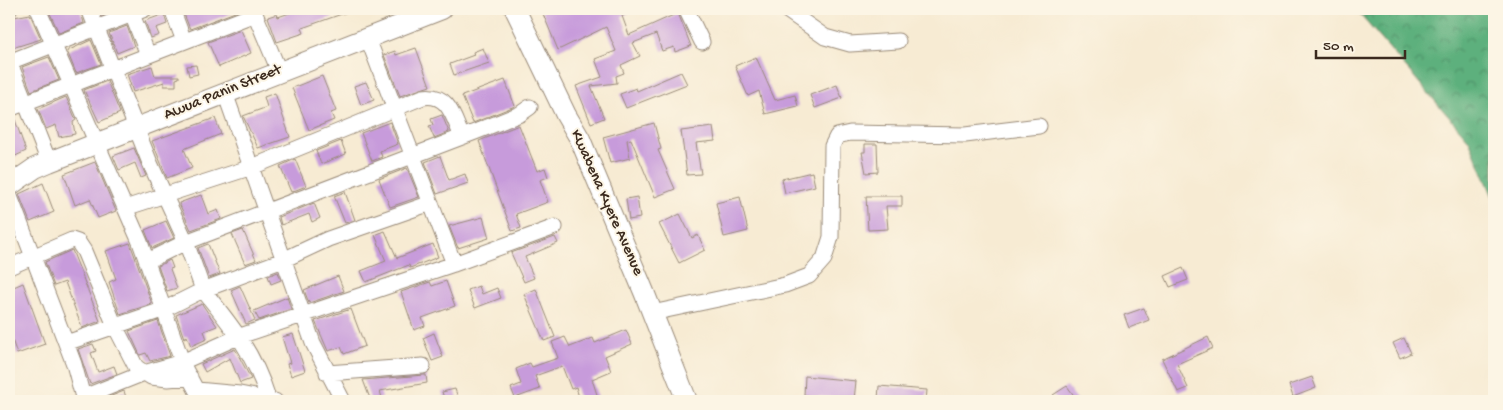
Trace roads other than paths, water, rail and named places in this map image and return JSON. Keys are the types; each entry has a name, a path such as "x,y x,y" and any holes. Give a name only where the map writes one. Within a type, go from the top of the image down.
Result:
{"main road":[{"name":"Awua Panin Street","path":"9,186 35,168 367,36 442,9"},
{"name":"Kwabena Kyere Avenue","path":"515,9 566,115 580,138 686,401"}],"street":[{"path":"38,9 69,84 98,143 147,261 182,362 196,390"},
{"path":"89,9 164,194 186,242 203,290 240,336 272,400"},
{"path":"172,9 184,42"},
{"path":"686,9 702,42"},
{"path":"785,9 825,37 850,44 898,41"},
{"path":"50,162 9,62 136,10 148,55"},
{"path":"9,109 69,84 184,42 254,11 279,72"},
{"path":"367,36 454,264"},
{"path":"225,93 313,343 343,401"},
{"path":"125,208 252,167 423,97 439,98 447,103 462,137"},
{"path":"147,261 186,242 267,213 462,137 520,114 530,107"},
{"path":"652,313 785,285 809,276 824,259 831,237 832,146 837,136 850,133 965,135 1039,126"},
{"path":"9,194 66,343 84,399 144,373 182,362 240,336 454,264 555,227"},
{"path":"66,343 165,309 203,290 283,260 328,239 431,203"},
{"path":"9,266 72,240 78,242 84,251 115,326 136,367 151,377 168,379 196,390 272,400"},
{"path":"327,373 423,366"}]}
